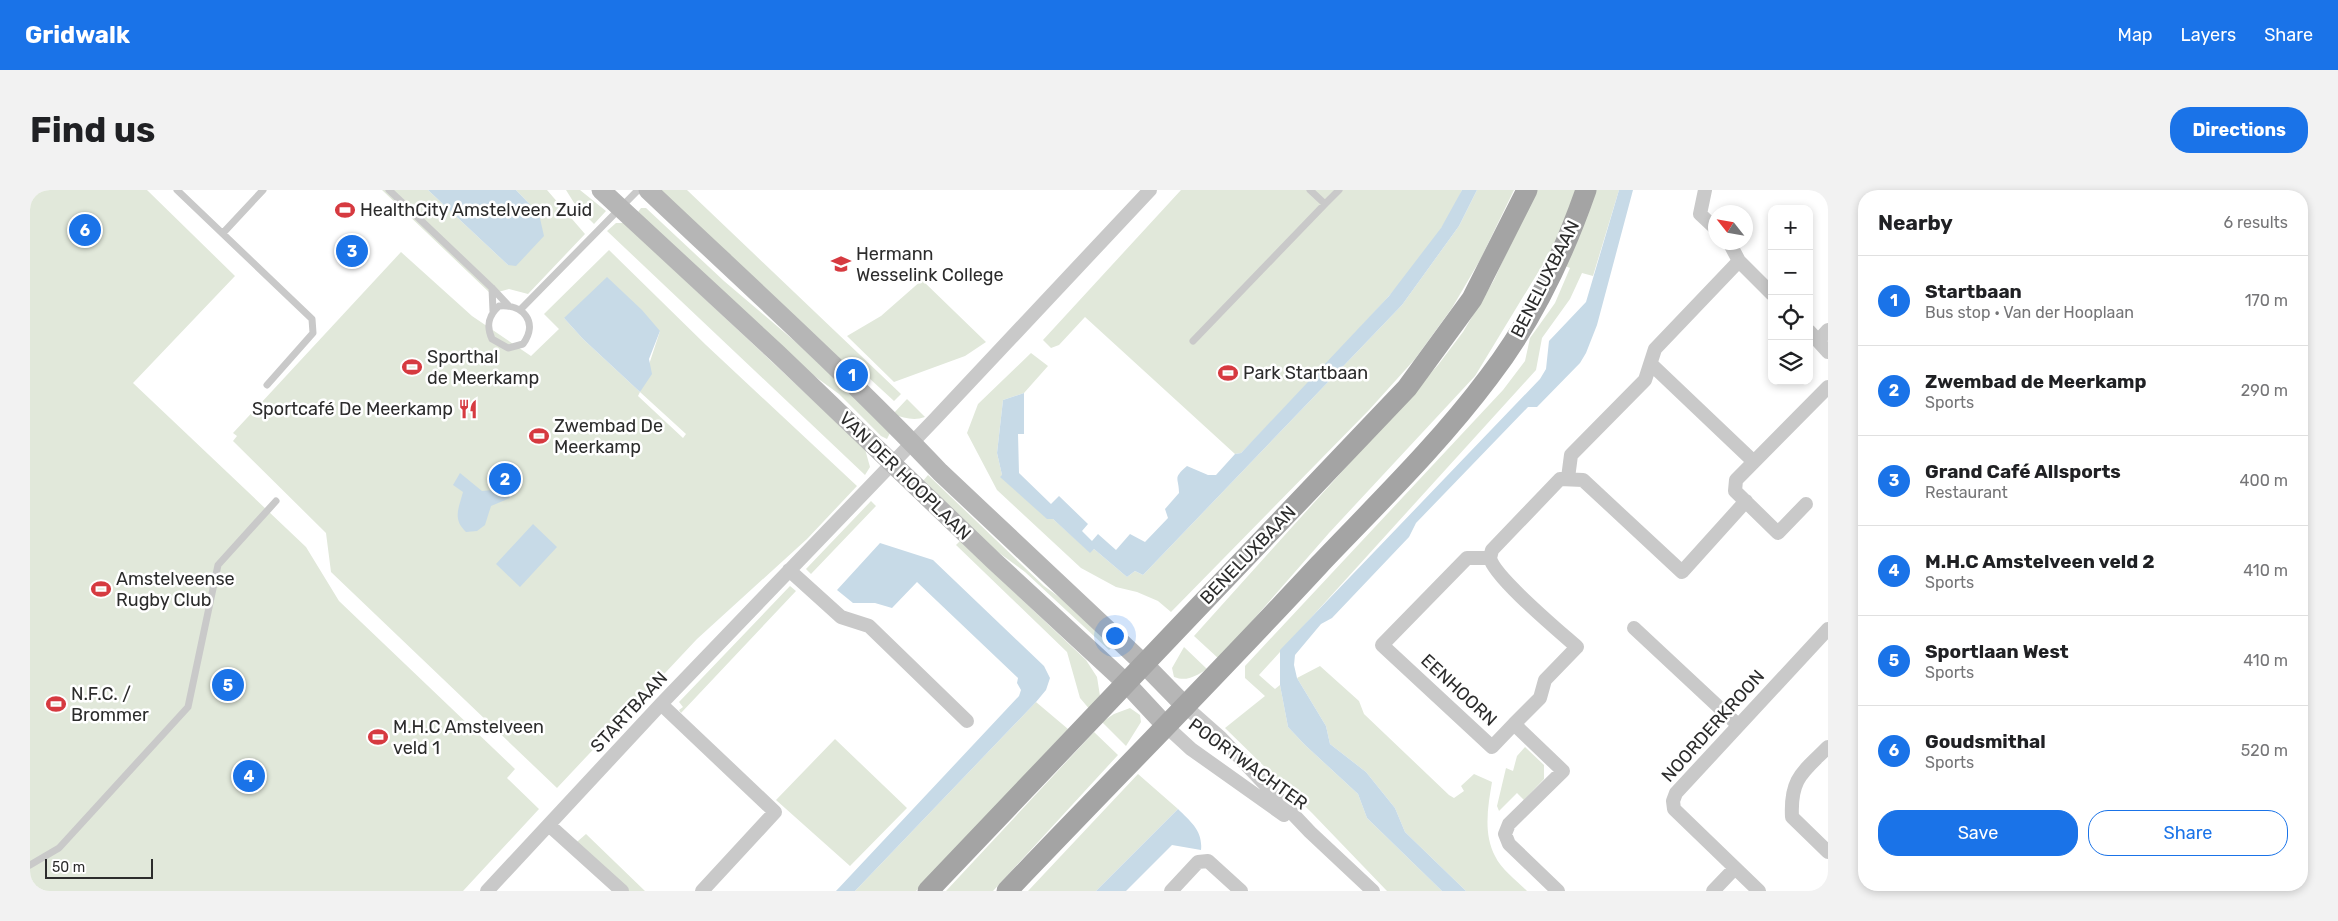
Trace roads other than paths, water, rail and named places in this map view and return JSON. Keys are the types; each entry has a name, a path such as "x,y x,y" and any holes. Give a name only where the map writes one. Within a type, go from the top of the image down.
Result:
{"main road":[{"name":"BENELUXBAAN","path":"928,891 1407,388 1472,299 1527,190"},
{"name":"BENELUXBAAN","path":"1007,891 1186,707 1436,441 1490,377 1530,316 1569,239 1586,190"}],"street":[{"name":"VAN DER HOOPLAAN","path":"601,190 892,462 994,562 1126,683 1166,726"},
{"name":"VAN DER HOOPLAAN","path":"648,190 812,343 940,472 1144,664 1186,707"},
{"name":"STARTBAAN","path":"487,891 550,826 661,704 911,441 934,420 1150,190"},
{"path":"1706,192 1700,214 1708,222"},
{"path":"1733,250 1739,261 1768,290"},
{"path":"1568,478 1571,455 1645,380 1655,349 1739,261"},
{"path":"1819,333 1828,352"},
{"path":"1651,364 1753,462"},
{"path":"1806,504 1778,533 1735,491 1734,486 1736,480 1753,462 1828,387"},
{"path":"1514,724 1540,698 1545,680 1577,647 1507,582 1492,565 1490,558 1492,550 1560,479 1583,480 1682,572 1746,501"},
{"name":"EENHOORN","path":"1490,558 1467,558 1382,645 1492,747 1514,724 1563,771 1509,824 1505,834 1509,844 1558,891"},
{"path":"789,570 841,618 869,626 967,721"},
{"path":"1634,628 1738,725"},
{"name":"NOORDERKROON","path":"1759,891 1674,809 1673,801 1676,793 1738,725 1825,637"},
{"path":"661,704 775,812 702,891"},
{"name":"POORTWACHTER","path":"1186,707 1220,738 1310,832 1373,891"},
{"name":"POORTWACHTER","path":"1166,726 1191,749 1310,832"},
{"path":"1828,747 1796,779 1791,800 1792,817 1828,852"},
{"path":"550,826 622,891"},
{"path":"1171,891 1198,862 1208,860 1241,891"},
{"path":"1713,891 1736,868"}],"lane":[{"path":"177,190 312,319 313,333 267,385"},
{"path":"223,233 263,190"},
{"path":"389,190 508,305"},
{"path":"521,309 638,190"},
{"path":"1310,190 1325,204"},
{"path":"1193,341 1339,190"},
{"path":"492,288 493,311 488,324 492,339 502,346 515,348 523,344 529,333 528,319 521,309 508,305 498,306 493,311"},
{"path":"30,865 59,848 188,707 218,565 276,501"}],"water":[{"path":"428,190 516,190 539,214 544,236 516,266 508,265"},
{"path":"1462,190 1477,190 1459,226 1402,305 1143,575 1135,571 1127,577 1094,549 1090,553 1053,519 1047,519 1000,477 1002,475 997,453 1003,400 1024,393 1024,434 1018,434 1019,473 1051,504 1059,496 1088,524 1082,531 1092,541 1098,534 1116,550 1130,534 1145,542 1168,518 1165,509 1179,493 1177,478 1179,473 1187,466 1208,475 1216,475 1235,454 1241,453 1389,296 1441,228"},
{"path":"1619,190 1633,190 1597,325 1580,363 1537,407 1528,407 1416,523 1409,537 1332,618 1321,624 1295,655 1294,665 1297,678 1326,726 1330,744 1366,772 1395,808 1405,832 1466,891 1442,891 1367,818 1358,794 1288,727 1280,685 1280,650 1540,379 1546,369 1549,341 1586,302"},
{"path":"607,277 642,310 660,331 649,359 652,374 640,392 583,339 564,318"},
{"path":"460,473 482,491 503,489 509,492 510,498 491,506 485,525 477,531 466,532 459,523 458,508 463,492 453,485"},
{"path":"533,524 557,547 520,587 496,564"},
{"path":"880,543 933,560 1044,666 1050,678 1046,690 1036,702 855,891 836,891 1019,696 1021,690 1017,683 1018,678 917,582 892,608 875,603 853,603 837,590"},
{"path":"1178,809 1198,832 1201,850 1172,845 1126,891 1096,891"}],"place":[{"name":"HealthCity Amstelveen Zuid","path":"345,210"},
{"name":"Goudsmithal","path":"85,230"},
{"name":"Grand Café Allsports","path":"352,251"},
{"name":"Hermann Wesselink College","path":"841,264"},
{"name":"Sporthal de Meerkamp","path":"412,367"},
{"name":"Park Startbaan","path":"1228,373"},
{"name":"Startbaan","path":"852,375"},
{"name":"Sportcafé De Meerkamp","path":"468,409"},
{"name":"Zwembad De Meerkamp","path":"539,436"},
{"name":"Zwembad de Meerkamp","path":"505,479"},
{"name":"Amstelveense Rugby Club","path":"101,589"},
{"name":"Sportlaan West","path":"228,685"},
{"name":"N.F.C. / Brommer","path":"56,704"},
{"name":"M.H.C Amstelveen veld 1","path":"378,737"},
{"name":"M.H.C Amstelveen veld 2","path":"249,776"}]}
